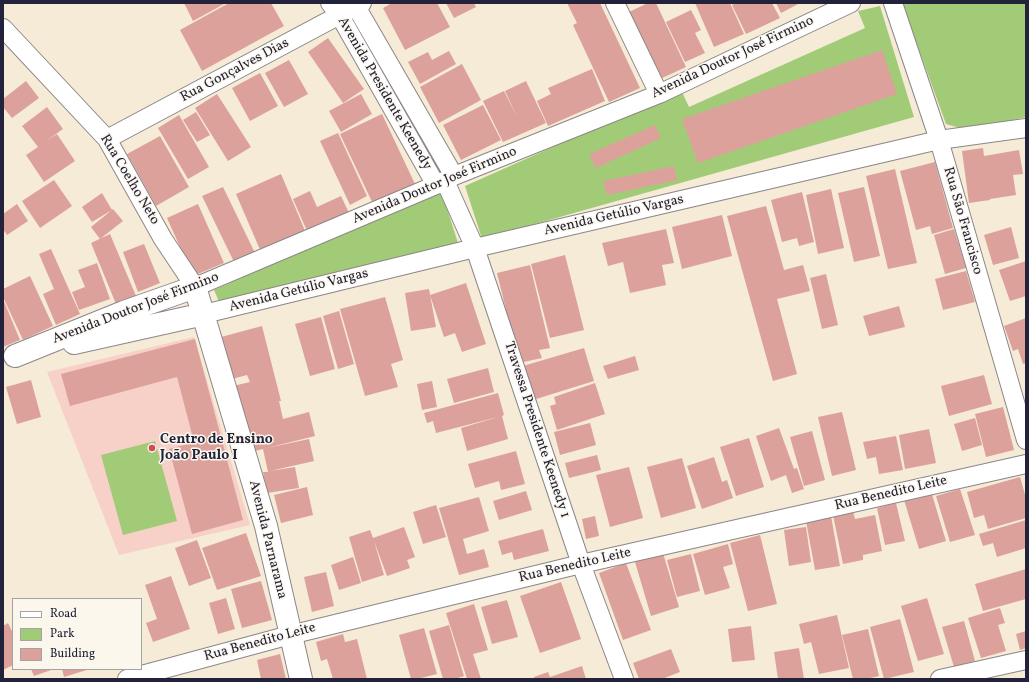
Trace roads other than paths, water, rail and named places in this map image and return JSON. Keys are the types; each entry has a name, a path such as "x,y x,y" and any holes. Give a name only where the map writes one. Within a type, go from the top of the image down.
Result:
{"street":[{"path":"616,3 659,94"},
{"name":"Avenida Doutor José Firmino","path":"9,358 124,312 195,287 445,181 659,94 851,3"},
{"name":"Rua São Francisco","path":"893,3 939,140 1026,440"},
{"name":"Rua Gonçalves Dias","path":"107,139 335,9 357,4"},
{"name":"Avenida Presidente Keenedy","path":"357,4 445,181"},
{"name":"Avenida Presidente Keenedy","path":"335,9 445,181"},
{"name":"Rua Coelho Neto","path":"3,28 107,139 163,238 195,287"},
{"name":"Avenida Getúlio Vargas","path":"204,314 476,248 939,140 1026,128"},
{"name":"Travessa Presidente Keenedy 1","path":"445,181 476,248 581,564 624,679"},
{"name":"Avenida Parnarama","path":"195,287 266,526 301,679"},
{"name":"Avenida Doutor José Firmino","path":"9,358 204,314"},
{"name":"Rua Benedito Leite","path":"127,679 290,635 581,564 1026,464"},
{"path":"940,679 1026,660"}],"place":[{"name":"Centro de Ensino João Paulo I","path":"152,448"}]}
